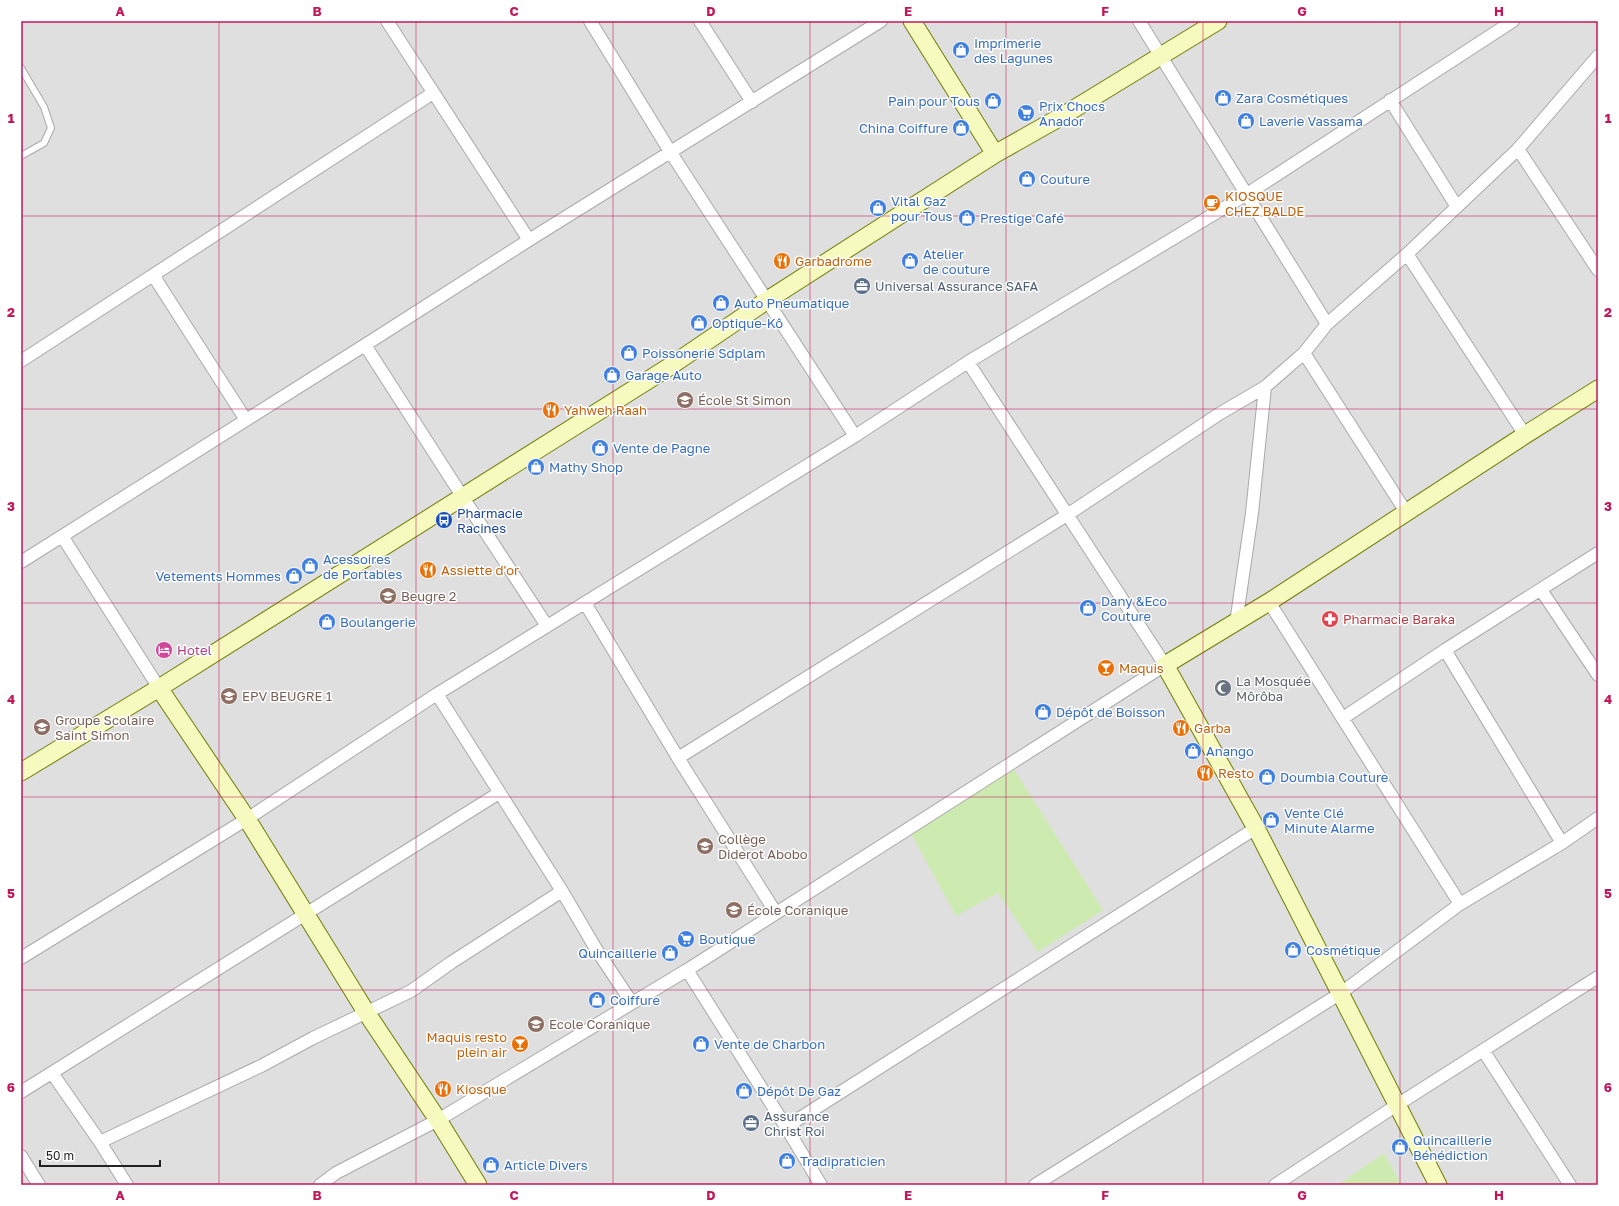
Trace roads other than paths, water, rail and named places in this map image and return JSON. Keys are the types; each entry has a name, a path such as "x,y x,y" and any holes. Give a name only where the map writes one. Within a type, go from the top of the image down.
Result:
{"street":[{"path":"388,21 529,240"},
{"path":"590,21 671,153 855,436"},
{"path":"700,21 752,102"},
{"path":"21,562 529,240 881,21"},
{"path":"912,21 995,154"},
{"path":"1139,21 1328,324"},
{"path":"21,772 159,688 668,367 766,301 995,154 1064,115 1218,21"},
{"path":"21,958 247,819 437,694 855,436 968,362 1247,194 1513,21"},
{"path":"678,758 1067,515 1219,414 1265,387 1304,353 1328,324 1407,254 1518,149 1598,56"},
{"path":"21,361 433,93"},
{"path":"1390,100 1457,207"},
{"path":"1518,149 1598,270"},
{"path":"1407,254 1525,435"},
{"path":"153,275 246,420"},
{"path":"365,345 547,626"},
{"path":"1304,353 1406,512"},
{"path":"968,362 1165,665 1256,828 1438,1185"},
{"path":"1236,623 1252,513 1265,387"},
{"path":"320,1185 336,1173 438,1120 686,970 1165,665 1269,602 1598,389"},
{"path":"62,536 159,688 247,819 366,1012 438,1120 478,1185"},
{"path":"1343,718 1445,650 1598,553"},
{"path":"1541,590 1598,675"},
{"path":"585,602 678,758 776,913"},
{"path":"1269,602 1460,904"},
{"path":"1445,650 1562,843"},
{"path":"437,694 562,891 596,950 632,1003"},
{"path":"21,1092 499,793"},
{"path":"1035,1185 1341,993 1460,904 1562,843 1598,818"},
{"path":"786,1127 1256,828"},
{"path":"100,1142 261,1066 366,1012 411,991 452,962 562,891"},
{"path":"686,970 786,1127 821,1185"},
{"path":"1275,1185 1397,1104 1598,977"},
{"path":"1483,1050 1570,1185"},
{"path":"52,1073 100,1142 127,1185"},
{"path":"21,1156 39,1185"}],"lane":[{"path":"21,68 44,107 51,128 44,143 21,156"}],"place":[{"name":"Imprimerie des Lagunes","path":"961,50"},
{"name":"Zara Cosmétiques","path":"1223,98"},
{"name":"Pain pour Tous","path":"993,101"},
{"name":"Prix Chocs Anador","path":"1026,113"},
{"name":"Laverie Vassama","path":"1246,121"},
{"name":"China Coiffure","path":"961,128"},
{"name":"Couture","path":"1027,179"},
{"name":"KIOSQUE CHEZ BALDE","path":"1212,203"},
{"name":"Vital Gaz pour Tous","path":"878,208"},
{"name":"Prestige Café","path":"967,218"},
{"name":"Garbadrome","path":"782,261"},
{"name":"Atelier de couture","path":"910,261"},
{"name":"Universal Assurance SAFA","path":"862,286"},
{"name":"Auto Pneumatique","path":"721,303"},
{"name":"Optique-Kô","path":"699,323"},
{"name":"Poissonerie Sdplam","path":"629,353"},
{"name":"Garage Auto","path":"612,375"},
{"name":"École St Simon","path":"685,400"},
{"name":"Yahweh Raah","path":"551,410"},
{"name":"Vente de Pagne","path":"600,448"},
{"name":"Mathy Shop","path":"536,467"},
{"name":"Pharmacie Racines","path":"444,520"},
{"name":"Acessoires de Portables","path":"310,566"},
{"name":"Assiette d'or","path":"428,570"},
{"name":"Vetements Hommes","path":"294,576"},
{"name":"Beugre 2","path":"388,596"},
{"name":"Dany &Eco Couture","path":"1088,608"},
{"name":"Pharmacie Baraka","path":"1330,619"},
{"name":"Boulangerie","path":"327,622"},
{"name":"Hotel","path":"164,650"},
{"name":"Maquis","path":"1106,668"},
{"name":"La Mosquée Môrôba","path":"1223,688"},
{"name":"EPV BEUGRE 1","path":"229,696"},
{"name":"Dépôt de Boisson","path":"1043,712"},
{"name":"Groupe Scolaire Saint Simon","path":"42,727"},
{"name":"Garba","path":"1181,728"},
{"name":"Anango","path":"1193,751"},
{"name":"Resto","path":"1205,773"},
{"name":"Doumbia Couture","path":"1267,777"},
{"name":"Vente Clé Minute Alarme","path":"1271,820"},
{"name":"Collège Diderot Abobo","path":"705,846"},
{"name":"École Coranique","path":"734,910"},
{"name":"Boutique","path":"686,939"},
{"name":"Cosmétique","path":"1293,950"},
{"name":"Quincaillerie","path":"670,953"},
{"name":"Coiffure","path":"597,1000"},
{"name":"Ecole Coranique","path":"536,1024"},
{"name":"Maquis resto plein air","path":"520,1044"},
{"name":"Vente de Charbon","path":"701,1044"},
{"name":"Kiosque","path":"443,1089"},
{"name":"Dépôt De Gaz","path":"744,1091"},
{"name":"Assurance Christ Roi","path":"751,1123"},
{"name":"Quincaillerie Bénédiction","path":"1400,1147"},
{"name":"Tradipraticien","path":"787,1161"},
{"name":"Article Divers","path":"491,1165"}]}
